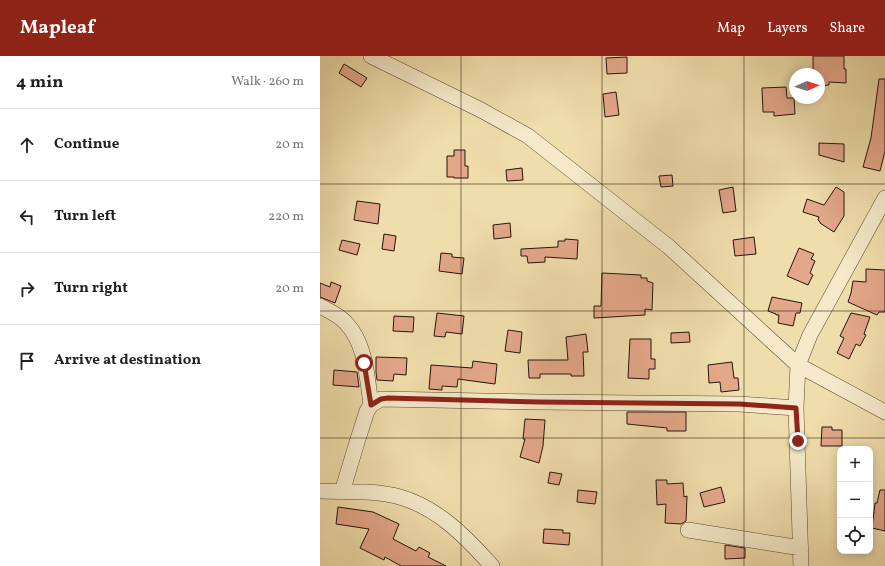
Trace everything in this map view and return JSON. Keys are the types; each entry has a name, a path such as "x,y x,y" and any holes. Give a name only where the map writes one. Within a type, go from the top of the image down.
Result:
{"street":[{"path":"371,56 482,110 528,136 669,247 798,365 885,412"},
{"path":"801,566 796,408 798,365 810,335 885,198"},
{"path":"320,306 338,316 345,322 359,343 371,405 358,439 342,492"},
{"path":"371,405 381,399 388,398 539,402 739,404 796,408"},
{"path":"320,491 386,495 399,497 420,504 439,515 465,538 492,566"},
{"path":"688,530 801,548"}],"building":[{"path":"813,56 844,56 846,83 829,82 829,85 825,85 825,68 813,68"},
{"path":"627,57 627,73 607,74 606,58"},
{"path":"344,64 367,78 361,87 339,73"},
{"path":"879,79 885,79 885,151 880,171 863,167 871,138"},
{"path":"786,87 789,104 794,104 795,114 774,116 774,112 763,112 762,88"},
{"path":"616,92 619,115 605,117 603,94"},
{"path":"819,143 844,144 844,162 819,155"},
{"path":"454,150 465,150 465,166 468,166 468,178 447,177 447,156 454,156"},
{"path":"522,168 523,180 507,181 506,170"},
{"path":"672,175 673,186 661,187 659,176"},
{"path":"733,187 736,211 723,213 719,190"},
{"path":"836,187 844,192 844,216 834,232 820,223 818,220 819,217 803,212 807,199 824,205"},
{"path":"357,201 380,204 378,224 354,220"},
{"path":"510,223 511,237 494,239 493,225"},
{"path":"384,234 396,236 394,251 382,249"},
{"path":"754,237 756,254 735,256 733,240"},
{"path":"565,239 578,240 577,259 545,257 545,262 528,263 527,256 521,256 521,249 558,247 558,241 565,241"},
{"path":"342,240 360,244 357,255 339,250"},
{"path":"799,248 814,254 811,259 815,261 810,273 813,275 808,285 787,276"},
{"path":"441,253 452,254 452,257 464,258 462,274 439,271"},
{"path":"866,269 885,270 885,312 879,312 877,315 848,302 853,281 866,282"},
{"path":"602,273 641,275 641,278 647,278 647,281 653,283 652,310 645,309 645,315 594,318 594,306 601,306"},
{"path":"331,282 341,286 335,303 320,297 320,283 330,287"},
{"path":"772,297 802,303 800,313 796,313 793,326 778,323 779,315 768,311"},
{"path":"437,313 464,316 462,334 446,332 445,337 434,336"},
{"path":"851,313 870,317 864,334 866,335 860,346 856,344 849,359 837,353 844,338 840,336"},
{"path":"394,316 414,317 413,332 393,331"},
{"path":"508,330 522,332 520,353 505,351"},
{"path":"689,332 690,342 671,343 671,333"},
{"path":"586,334 588,352 583,352 584,376 571,376 571,374 540,374 540,378 529,378 528,360 568,360 566,337"},
{"path":"630,339 651,339 651,359 655,359 655,369 649,369 649,379 628,378"},
{"path":"376,357 407,358 406,375 394,374 393,381 377,380"},
{"path":"473,361 497,364 495,384 458,379 457,387 442,386 442,390 429,389 431,365 472,368"},
{"path":"732,362 734,378 738,378 739,390 721,392 720,382 709,383 708,365"},
{"path":"334,370 357,372 359,387 333,385"},
{"path":"627,412 686,412 686,431 667,431 667,428 627,424"},
{"path":"525,419 545,420 543,446 539,463 520,457 525,439 523,439"},
{"path":"822,427 832,427 832,430 842,430 842,446 821,446"},
{"path":"550,472 562,474 559,485 548,483"},
{"path":"656,480 667,480 667,484 683,483 684,497 687,496 686,521 681,524 665,523 666,504 657,505"},
{"path":"721,487 725,502 704,507 700,493"},
{"path":"578,490 597,492 595,504 577,502"},
{"path":"880,490 885,490 885,531 873,528 875,503 877,503"},
{"path":"338,507 373,512 399,524 393,539 416,551 419,547 430,553 428,557 446,566 401,566 385,557 384,560 360,548 369,529 336,524"},
{"path":"544,529 563,530 563,533 570,533 569,545 543,543"},
{"path":"725,545 745,548 745,558 725,559"}],"route":[{"path":"364,363 371,405 375,401 388,398 539,402 739,404 796,408 798,441"}]}
